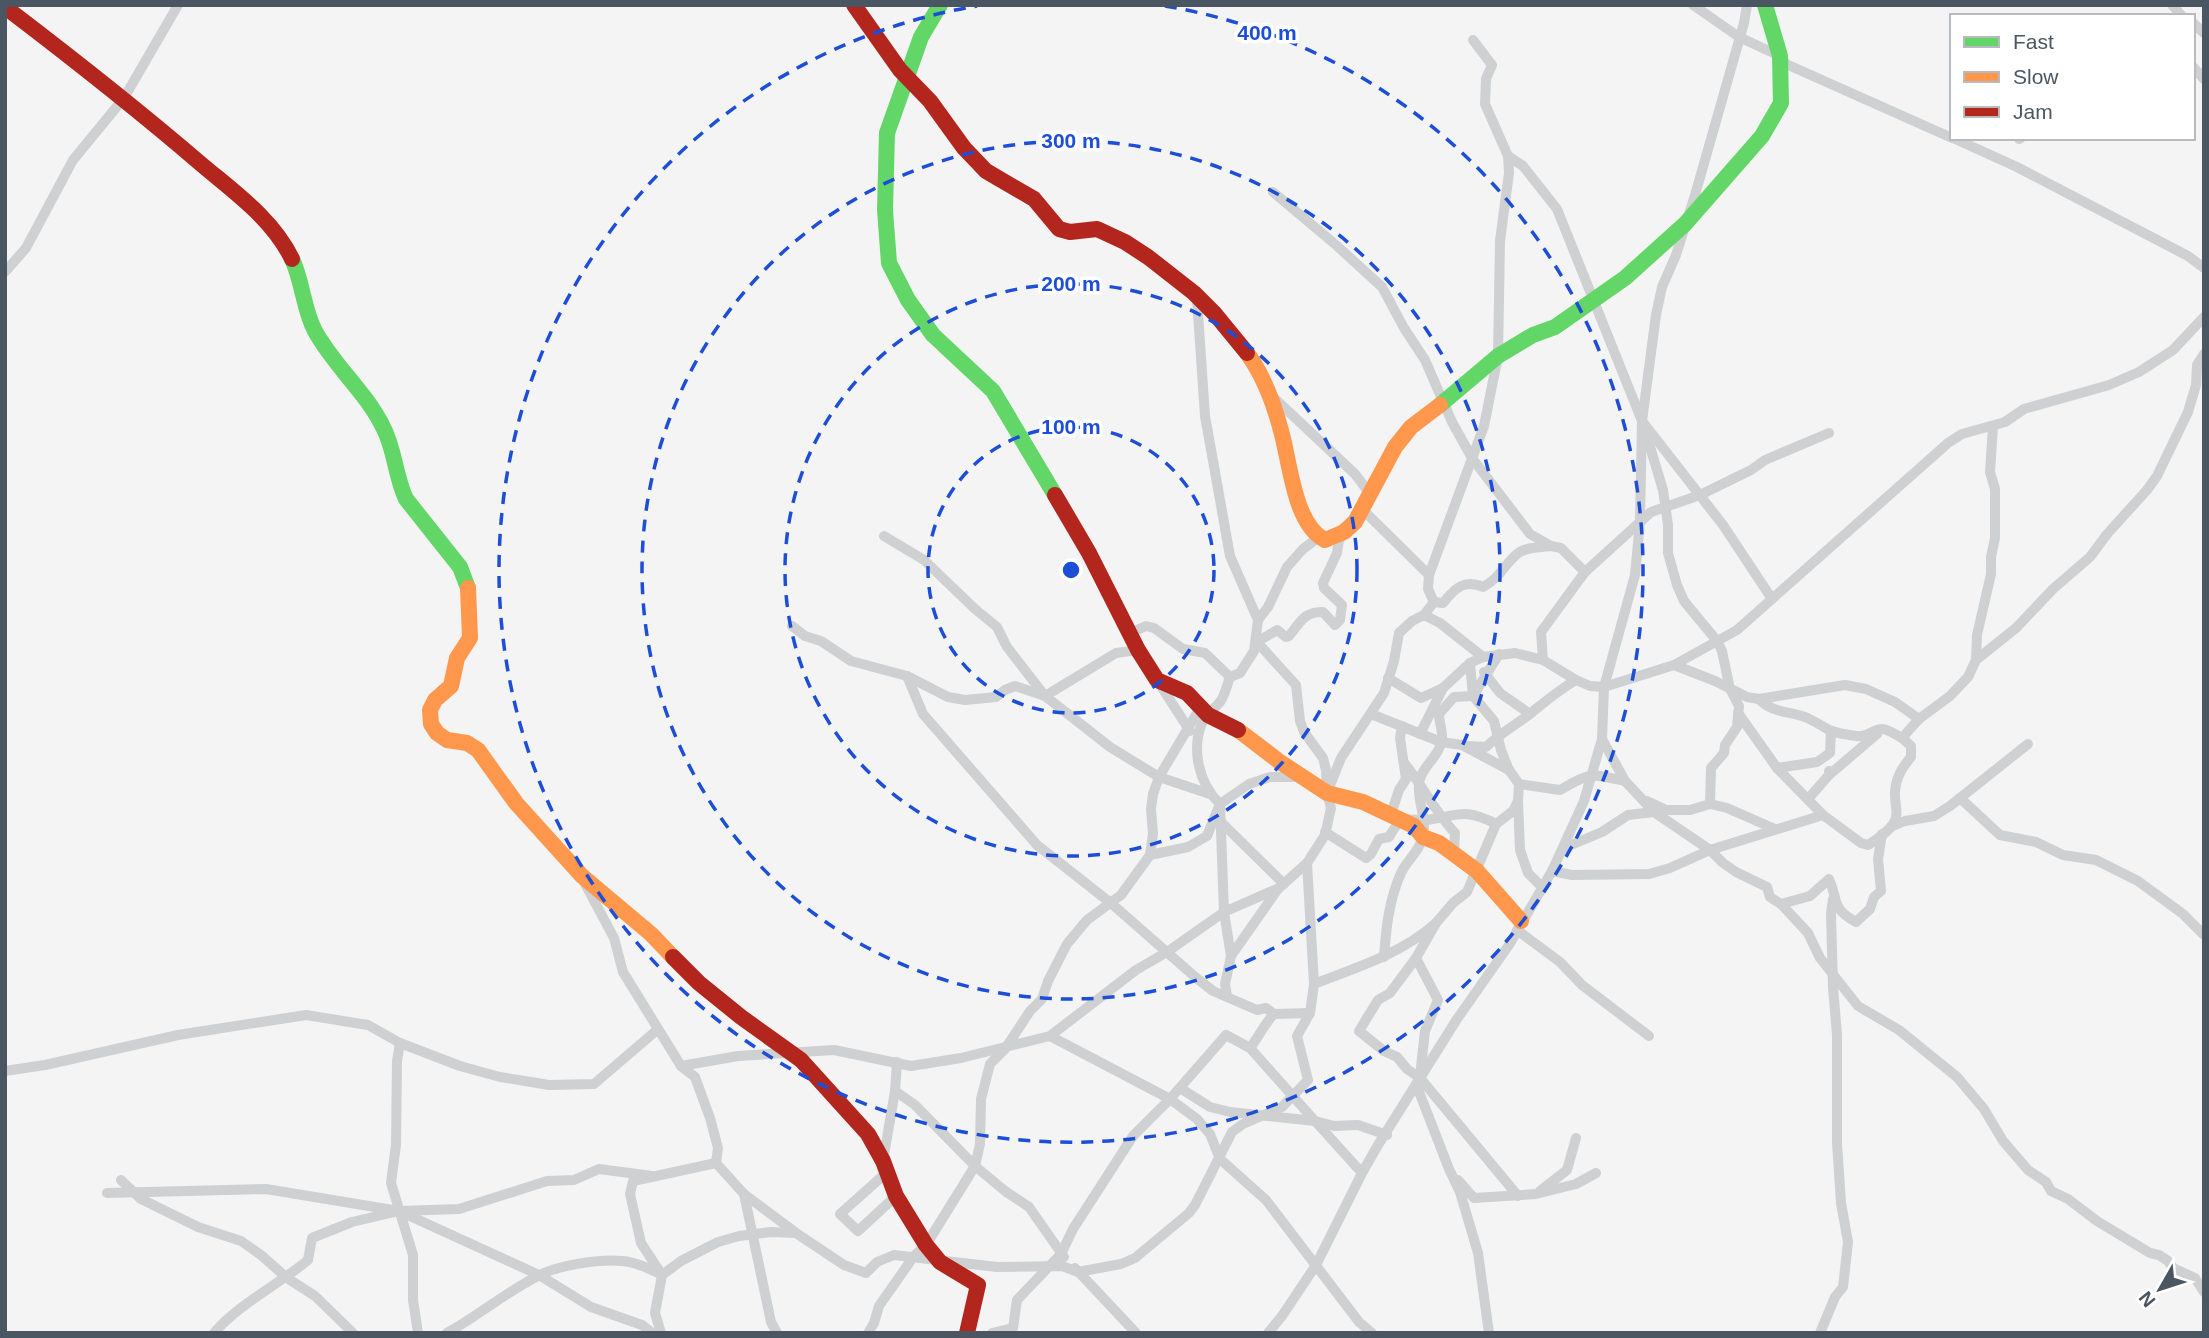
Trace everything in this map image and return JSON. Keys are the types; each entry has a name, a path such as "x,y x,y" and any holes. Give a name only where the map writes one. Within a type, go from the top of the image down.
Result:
{"street":[{"path":"5,272 26,248 73,160 124,98 178,5"},
{"path":"854,5 907,79 931,103 977,163 998,179 1040,203 1060,230 1071,233 1087,226 1101,229 1155,260 1186,285 1233,335 1261,374 1278,417 1300,509 1306,523 1325,540 1344,532"},
{"path":"940,5 921,37 887,133 885,210 890,263 908,300 933,335 993,391 1089,553 1138,650 1196,743 1201,774 1210,794 1220,804 1224,912 1231,956 1227,996"},
{"path":"1693,5 1739,37 1780,56 1786,64 1950,137"},
{"path":"1268,1333 1282,1317 1315,1265 1362,1172 1418,1081 1509,945 1552,871 1584,802 1602,739 1604,688 1635,575 1640,521 1642,421 1662,287 1676,255 1747,5"},
{"path":"1257,642 1277,630 1286,637 1289,636 1311,612 1323,612 1335,625 1340,620 1342,605 1324,588 1323,583 1337,553 1339,540 1355,522 1395,447 1411,427 1498,356 1533,335 1555,327 1625,278 1685,224 1762,135 1781,103 1780,56 1765,5"},
{"path":"5,7 124,98 247,203 283,240 299,274 314,330 343,372 369,401 384,430 406,499 460,567 468,583 470,638 457,658 451,687 435,699 430,710 431,724 437,733 447,740 467,743 478,750 516,803 582,876 651,934 699,983 801,1060 857,1120 868,1134 884,1167 920,1250 978,1285 967,1333"},
{"path":"1434,602 1428,589 1429,575 1484,426 1498,356 1500,241 1509,173 1508,156 1485,104 1486,79 1492,65 1473,40"},
{"path":"1956,140 2029,173 2188,256 2204,268"},
{"path":"1508,156 1522,166 1557,209 1642,421 1663,490 1668,525 1668,553 1677,585 1684,601 1717,641 1722,651 1730,689 1737,698 1737,727 1725,745 1724,753 1711,768 1710,804"},
{"path":"1273,192 1336,245 1381,288 1425,360 1443,403 1472,458 1530,534 1551,546"},
{"path":"1196,743 1203,720 1221,700 1230,677 1240,673 1254,651 1258,620 1230,556 1205,416 1197,299"},
{"path":"1388,678 1421,698 1443,688 1477,660 1499,654 1515,653 1543,660 1576,680 1604,688 1674,665 1737,630 1948,443 1962,435 2006,422 2024,409 2109,385 2139,372 2173,350 2204,317"},
{"path":"1976,660 2016,628 2053,589 2090,557 2147,490 2157,476 2188,412 2196,385 2197,365 2204,354"},
{"path":"1268,393 1347,467 1370,494"},
{"path":"1642,421 1700,495 1772,599"},
{"path":"1902,738 1919,719 1950,696 1968,677 1976,660 1977,635 1991,574 1995,538 1995,489 1990,472 1993,426"},
{"path":"1543,660 1541,632 1585,572 1651,512 1700,495 1751,470 1765,460 1829,433"},
{"path":"1361,508 1429,575"},
{"path":"884,536 924,560 997,627 1007,647 1045,696 1110,747 1159,777 1210,794"},
{"path":"1258,620 1268,607 1287,567 1303,549 1319,537"},
{"path":"1434,602 1443,603 1453,591 1465,584 1472,582 1483,587 1491,583 1500,576 1517,553 1530,548 1561,548 1585,572"},
{"path":"1326,793 1341,758 1384,693 1399,632 1405,625 1424,615 1434,602"},
{"path":"1424,615 1440,623 1477,660 1500,693 1530,714"},
{"path":"1130,633 1146,625 1154,628 1183,649 1205,653 1230,677"},
{"path":"792,626 805,636 821,641 851,662 907,676 948,697 965,700 996,697 1015,686 1045,696 1116,653 1138,650"},
{"path":"1231,956 1281,886 1307,863 1325,832 1331,808 1326,793 1323,758 1317,746 1304,732 1300,721 1296,685 1257,642"},
{"path":"1473,696 1499,654"},
{"path":"1477,660 1473,696 1494,721 1501,750 1519,784 1520,850 1528,873 1542,887"},
{"path":"1674,665 1747,697 1759,699 1845,685 1895,702 1919,719"},
{"path":"907,676 923,714 1037,845 1112,904 1213,990 1257,1010 1266,1008 1274,1014 1310,1013"},
{"path":"1157,680 1187,693 1208,715"},
{"path":"1371,713 1441,741 1486,747 1555,692 1576,680"},
{"path":"1420,734 1443,688"},
{"path":"1384,957 1386,925 1391,903 1401,873 1419,847 1424,828 1419,781 1441,741 1439,713 1454,697 1473,696"},
{"path":"1738,713 1777,768 1823,815 1861,843 1868,845 1888,829 1896,819 1897,783 1900,770 1911,757 1911,746 1885,729 1858,736 1831,731 1800,716 1776,711 1765,706 1759,699"},
{"path":"868,1333 879,1306 920,1250 975,1166 980,1144 981,1099 990,1064 1005,1049 1030,1011 1042,999 1067,944 1087,920 1121,895 1150,855 1153,794 1159,777 1197,713 1208,715 1244,733 1280,762 1326,793 1363,802 1424,828 1439,843 1477,871 1519,926 1582,985 1649,1037"},
{"path":"1325,832 1366,858 1379,839 1389,837 1396,825 1399,790 1406,779 1400,738 1402,726"},
{"path":"1808,799 1856,750 1885,729"},
{"path":"1829,775 1831,731"},
{"path":"1602,739 1625,782 1654,812 1710,850 1723,863 1767,887 1770,897 1781,904 1808,933 1820,958 1858,1006 1899,1030 1957,1077 1984,1110 2003,1141 2028,1170 2046,1182 2051,1192 2068,1199 2150,1253 2159,1255 2173,1268 2195,1278 2204,1292"},
{"path":"1833,899 1840,910 1856,922 1870,909 1874,897 1881,891 1878,859 1888,829 1905,821 1934,816 2028,744"},
{"path":"1462,745 1510,770"},
{"path":"1777,768 1809,764 1830,753"},
{"path":"1405,764 1419,781 1440,817 1455,833 1454,853"},
{"path":"1519,784 1560,790 1575,779 1593,774 1625,782"},
{"path":"1150,855 1188,847 1207,836 1220,804 1249,784 1270,777 1305,777"},
{"path":"1960,798 2000,835 2036,842 2063,855 2096,860 2138,881 2183,914 2204,934"},
{"path":"1644,800 1666,810 1690,810 1710,804 1727,808 1775,829"},
{"path":"1518,801 1513,811 1496,824 1467,892 1453,902 1436,923 1416,958 1390,993 1378,1000 1359,1031 1384,1051 1397,1057 1518,1196"},
{"path":"1559,855 1564,848 1602,832 1628,815 1654,812"},
{"path":"1424,828 1440,817 1463,813 1481,816 1496,824"},
{"path":"1552,871 1572,876 1649,874 1670,868 1710,850 1823,815"},
{"path":"1221,822 1281,886"},
{"path":"940,1262 997,1267 1062,1266 1078,1272 1121,1264 1135,1258 1189,1213 1232,1132 1262,1114 1282,1107 1308,1080 1297,1037 1310,1013 1314,984 1307,863"},
{"path":"582,876 614,938 623,972 681,1066 695,1077 718,1148 716,1163 744,1194 844,1265 866,1273 877,1262 894,1255 920,1250"},
{"path":"1781,904 1810,896 1829,879 1833,899 1837,1143 1841,1203 1848,1242 1843,1287 1835,1297 1820,1333"},
{"path":"681,1066 738,1056 834,1050 911,1066 1005,1049 1050,1036 1136,970 1167,953 1224,912 1281,886"},
{"path":"1314,984 1413,943 1436,923"},
{"path":"1416,958 1438,1000 1425,1031 1418,1081 1448,1169 1460,1192 1478,1252 1489,1333"},
{"path":"5,1071 45,1065 178,1035 306,1014 368,1025 400,1043 460,1066 500,1077 549,1085 594,1084 657,1030"},
{"path":"1250,1048 1274,1014"},
{"path":"992,1333 1011,1331 1017,1300 1061,1254 1073,1229 1133,1136 1170,1099 1226,1035 1250,1048 1362,1172"},
{"path":"1050,1036 1170,1099 1197,1119 1210,1134 1220,1158 1266,1200 1359,1322 1372,1333"},
{"path":"400,1043 397,1061 396,1145 391,1183 413,1255 413,1300 418,1333"},
{"path":"897,1062 884,1167 840,1214 858,1231 897,1196"},
{"path":"1180,1088 1210,1107 1230,1112 1315,1121 1334,1126 1358,1125 1387,1135"},
{"path":"895,1091 915,1105 975,1166 1029,1207 1061,1254 1136,1333"},
{"path":"1536,1194 1567,1170 1576,1138"},
{"path":"661,1333 655,1313 662,1275 642,1243 630,1194 633,1181 716,1163"},
{"path":"214,1333 226,1319 287,1278 308,1260 312,1238 352,1222 399,1211 459,1209 547,1181 574,1180 599,1169 652,1176"},
{"path":"1448,1169 1474,1198 1536,1194 1576,1184 1596,1173"},
{"path":"121,1180 141,1199 198,1227 240,1241 315,1296 353,1333"},
{"path":"107,1193 266,1189 399,1211 539,1275 591,1307 642,1325 652,1333"},
{"path":"744,1194 771,1322 777,1333"},
{"path":"662,1275 681,1261 718,1242 751,1234 796,1233"},
{"path":"447,1333 539,1275 557,1269 623,1261 662,1275"}],"traffic: fast":[{"path":"940,5 921,37 887,133 885,210 889,263 908,300 933,335 993,391 1055,495"},
{"path":"1440,405 1498,356 1533,335 1555,327 1625,278 1685,224 1762,136 1781,103 1780,56 1765,5"},
{"path":"292,259 315,331 376,414 387,435 406,499 460,567 468,588"}],"traffic: slow":[{"path":"1247,353 1263,379 1274,408 1299,506 1314,532 1325,540 1344,532 1355,522 1395,447 1411,427 1440,405"},
{"path":"468,588 470,638 457,658 451,686 435,700 430,710 431,724 437,733 447,740 467,743 478,750 516,803 582,876 651,934 673,957"},
{"path":"1238,730 1327,793 1363,802 1414,826 1423,837 1439,843 1477,871 1521,921"}],"traffic: jam":[{"path":"854,5 900,70 930,101 964,148 986,171 1034,199 1059,229 1070,232 1097,229 1148,257 1194,293 1247,353"},
{"path":"5,7 129,104 239,196 264,219 292,259"},
{"path":"1055,495 1089,553 1138,650 1157,680 1187,693 1208,715 1238,730"},
{"path":"673,957 699,983 741,1017 801,1060 868,1134 883,1161 896,1196 926,1245 940,1262 978,1285 967,1333"}]}
